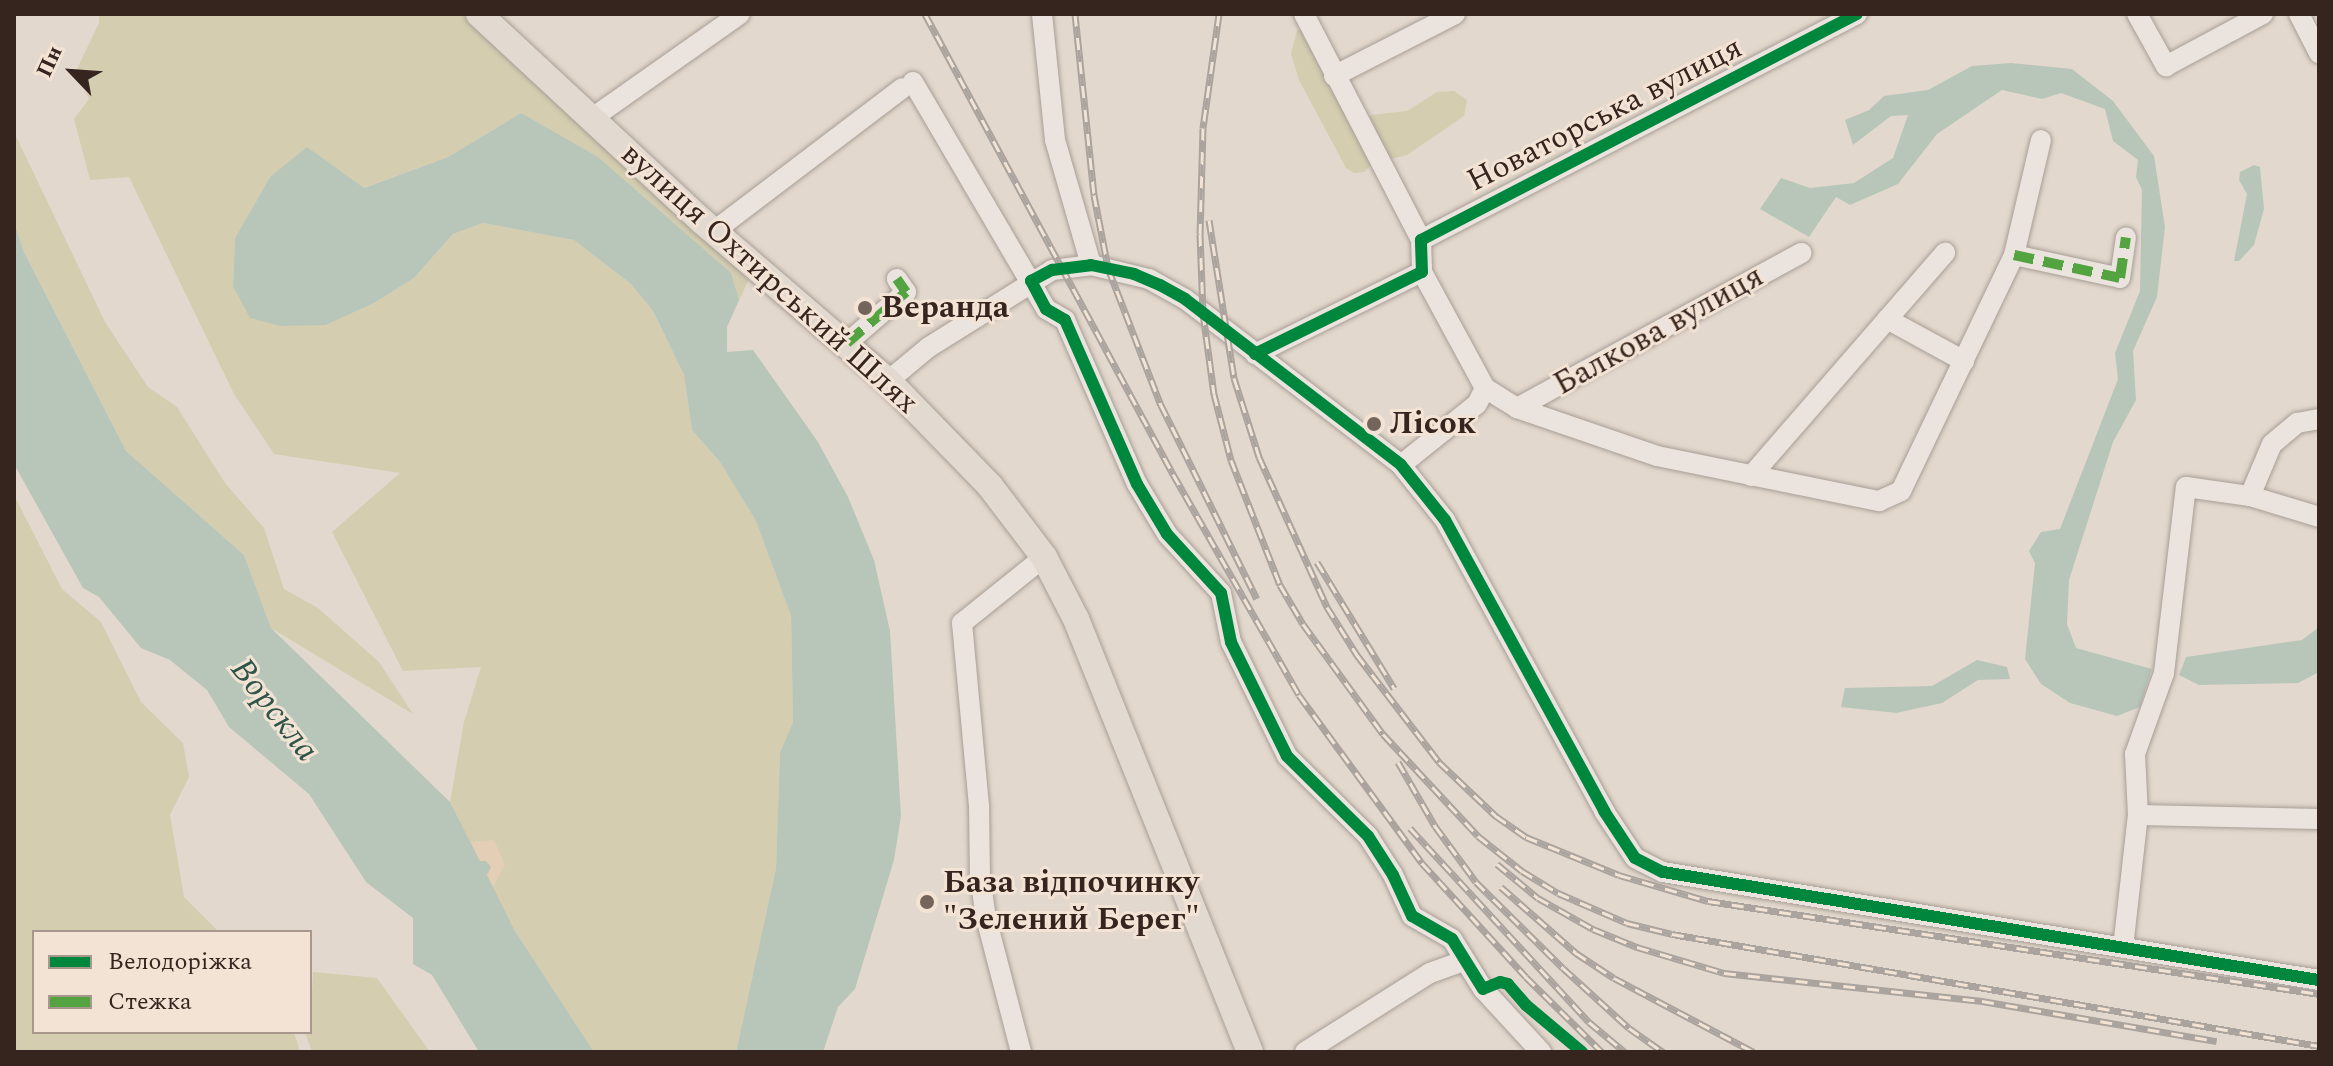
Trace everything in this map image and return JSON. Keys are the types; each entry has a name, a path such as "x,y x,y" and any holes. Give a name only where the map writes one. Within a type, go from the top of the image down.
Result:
{"main road":[{"name":"вулиця Охтирський Шлях","path":"479,14 713,232 888,381 990,486 1044,557 1082,633 1250,1052"}],"street":[{"path":"591,119 740,14"},
{"path":"1042,14 1055,140 1091,265"},
{"path":"1304,14 1421,240 1422,272 1485,388 1517,408 1657,456 1879,501 1901,491 2014,255 2041,140"},
{"path":"1334,76 1455,14"},
{"name":"Новаторська вулиця","path":"1421,240 1857,14"},
{"path":"2137,14 2166,66 2263,14"},
{"path":"2299,14 2319,53"},
{"path":"713,232 908,85 1046,309 1065,320 1137,484 1159,522 1221,593 1231,642 1287,756 1368,836 1393,875 1412,916 1452,939 1483,989 1541,1052"},
{"path":"2014,255 2120,278 2126,237"},
{"name":"Балкова вулиця","path":"1517,408 1801,253"},
{"path":"1751,476 1945,253"},
{"path":"888,381 929,347 1052,270 1091,265 1134,274 1185,299 1401,465 1445,520 1604,811 1635,858 1663,872 2319,980"},
{"path":"1255,354 1422,272"},
{"path":"847,343 906,292 897,279"},
{"path":"1887,319 1964,361"},
{"path":"1401,465 1477,404 1485,388"},
{"path":"2250,496 2272,444 2297,423 2319,419"},
{"path":"2123,948 2138,815 2135,754 2164,673 2186,487 2250,496 2319,517"},
{"path":"1021,1052 986,918 980,877 979,806 962,623 1044,557"},
{"path":"2138,815 2319,819"},
{"path":"1305,1052 1430,973 1463,961"}],"shaded area":[{"path":"99,14 462,14 749,279 727,327 739,300 521,113 448,157 363,188 270,177 235,238 233,285 326,325 374,303 414,278 453,234 483,223 574,240 631,284 653,311 684,375 692,430 720,462 756,521 791,616 793,722 780,754 776,868 736,1052 594,1052 515,931 450,802 464,722 481,667 403,671 332,532 400,473 274,454 234,394 129,177 90,180 74,119 89,99 76,71 99,23"},
{"path":"1297,30 1309,30 1372,157 1371,165 1364,172 1354,173 1346,168 1299,80 1291,54"},
{"path":"1454,91 1467,100 1464,116 1407,155 1391,159 1383,155 1369,118 1371,115 1407,111 1437,92"},
{"path":"14,132 105,322 148,387 177,407 225,483 264,528 284,589 318,608 379,662 413,714 271,628 244,555 126,451 24,252 14,222"},
{"path":"14,495 62,589 101,622 141,702 183,743 189,777 170,815 184,897 217,930 32,930 32,1034 295,1034 300,1052 14,1052"},
{"path":"313,972 377,978 430,1052 312,1052 306,1034 312,1034"}],"sand":[{"path":"494,840 505,865 493,887 470,842"}],"water":[{"path":"2011,63 2072,69 2113,101 2154,156 2165,227 2157,297 2133,351 2136,400 2113,442 2069,580 2067,624 2076,648 2152,669 2140,707 2117,716 2070,703 2041,684 2025,659 2035,563 2029,551 2041,532 2060,529 2118,379 2115,353 2140,291 2142,190 2136,177 2138,160 2113,141 2105,109 2061,93 2042,99 2002,90 1937,134 1898,184 1850,205 1836,197 1809,237 1760,209 1781,178 1810,188 1854,183 1893,158 1908,115 1891,116 1853,145 1845,120 1869,110 1884,96 1928,90 1972,66"},
{"path":"521,113 598,157 731,273 739,300 727,327 727,352 753,350 818,442 848,497 874,560 890,631 901,816 894,860 855,989 838,1007 823,1052 736,1052 776,868 780,753 793,722 791,616 756,521 720,462 692,430 684,375 653,311 631,284 574,240 483,223 453,234 414,278 374,303 326,325 280,326 250,318 233,286 235,238 270,177 307,147 364,188 448,157"},
{"path":"2254,165 2260,167 2264,209 2254,245 2239,261 2234,261 2247,194 2239,180 2240,172"},
{"name":"Ворскла","path":"14,222 24,252 126,451 244,555 271,628 450,802 480,861 486,861 491,867 487,875 515,931 594,1052 479,1052 432,975 413,964 413,918 366,882 309,794 229,727 207,690 170,660 141,648 99,597 83,588 14,464"},
{"path":"2319,627 2319,672 2298,683 2199,685 2179,675 2186,657 2302,640"},
{"path":"1977,660 2007,667 2010,679 1978,680 1942,703 1896,713 1841,707 1845,688 1932,686"}],"railway":[{"path":"925,14 1173,474 1299,695 1422,863 1526,977 1602,1052"},
{"path":"1075,14 1094,195 1108,268 1161,405 1257,599"},
{"path":"1219,14 1203,128 1200,234 1203,313 1214,394 1231,460 1280,585 1303,624 1383,734 1478,836 1522,871 1558,893 1627,923 1672,934 2319,1046"},
{"path":"1209,220 1234,378 1259,457 1327,607 1357,655 1439,762 1496,816 1526,837 1619,875 1708,901 2319,994"},
{"path":"1317,562 1394,688"},
{"path":"1398,762 1435,826 1476,882 1563,968 1629,1028 1663,1052"},
{"path":"1410,828 1589,1022 1625,1052"},
{"path":"1497,864 1538,898 1593,929 1637,947 1724,973 1982,1001 2217,1041"},
{"path":"1501,887 1576,953 1614,978 1754,1052"}],"marked path":[{"path":"2014,255 2120,278 2126,237"},
{"path":"847,343 906,292 897,279"}],"cycle path":[{"path":"1255,354 1422,272 1421,240 1857,14"},
{"path":"1582,1052 1526,1005 1508,984 1500,982 1483,989 1452,939 1412,916 1393,875 1368,836 1287,756 1231,642 1221,593 1167,534 1137,484 1065,320 1046,309 1031,281 1052,270 1091,265 1134,274 1160,285 1185,299 1401,465 1445,520 1604,811 1635,858 1663,872 2319,980"}],"place":[{"name":"Веранда","path":"865,308"},
{"name":"Лісок","path":"1374,424"},
{"name":"База відпочинку \"Зелений Берег\"","path":"927,902"}]}
